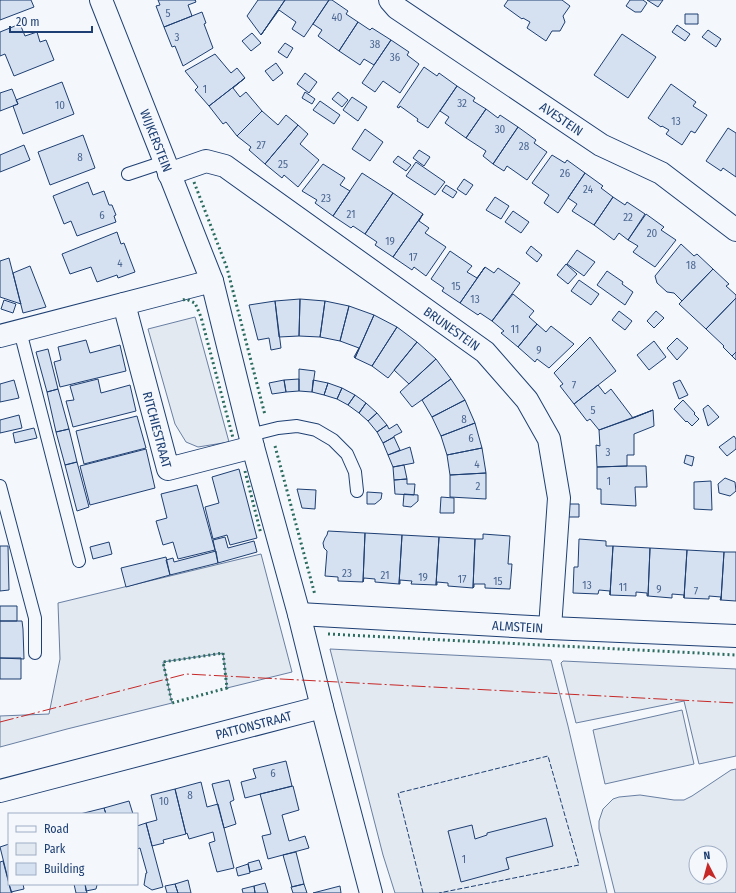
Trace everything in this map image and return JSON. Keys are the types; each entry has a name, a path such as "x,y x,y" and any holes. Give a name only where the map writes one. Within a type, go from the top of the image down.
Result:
{"street":[{"name":"WIJKERSTEIN","path":"102,0 212,281"},
{"name":"AVESTEIN","path":"390,0 397,8 601,145 661,173 736,230"},
{"name":"BRUNESTEIN","path":"167,168 206,161 225,166 485,352 524,397 549,439 559,498 550,628"},
{"path":"10,333 212,281 252,441 299,614 371,893"},
{"name":"RITCHIESTRAAT","path":"124,304 168,469 252,441"},
{"name":"ALMSTEIN","path":"299,614 550,628 736,636"},
{"name":"PATTONSTRAAT","path":"0,791 322,707"}],"lane":[{"path":"128,174 167,168"},
{"path":"10,333 79,561"},
{"path":"252,441 278,428 297,426 316,430 333,440 346,454 355,472 358,491"},
{"path":"0,486 35,618 35,653"}],"green space":[{"path":"195,317 229,442 198,447 186,442 175,424 148,329"},
{"path":"261,554 292,672 227,688 223,653 163,662 172,703 0,747 0,716 49,714 60,659 58,603"},
{"path":"330,649 551,660 607,893 395,893 383,855"},
{"path":"563,661 736,669 736,756 699,764 684,701 576,723 561,663"},
{"path":"682,710 694,764 605,784 593,730"},
{"path":"736,769 736,893 615,893 599,829 599,821 603,809 613,799 619,797 640,795 684,800 731,770"}],"building":[{"path":"0,0 31,0 34,7 0,20"},
{"path":"158,0 195,0 196,2 188,5 192,16 164,27 156,6 160,5"},
{"path":"258,0 285,0 261,35 247,16"},
{"path":"285,0 329,0 304,37 292,29 296,22 279,10 261,35"},
{"path":"329,0 332,0 348,11 346,14 358,22 339,51 318,36 322,30 313,24"},
{"path":"508,0 562,0 570,6 563,16 565,22 560,31 552,31 546,41 527,28 530,22 523,18 522,19 504,6"},
{"path":"630,0 643,0 647,3 641,12 635,12 626,6"},
{"path":"647,0 663,0 658,7"},
{"path":"202,12 206,23 204,24 213,48 183,66 175,46 172,47 164,27"},
{"path":"685,14 698,14 698,24 685,24"},
{"path":"358,22 370,30 372,28 391,40 374,65 364,59 360,65 339,51"},
{"path":"20,24 25,36 37,32 40,42 46,40 54,60 14,76 5,54 0,56 0,32"},
{"path":"677,25 690,34 685,41 672,32"},
{"path":"708,30 721,39 716,47 702,37"},
{"path":"252,33 261,43 251,51 242,41"},
{"path":"622,34 656,57 628,98 594,75"},
{"path":"391,40 409,52 407,55 419,64 400,93 383,81 375,92 362,83"},
{"path":"285,43 293,48 287,58 278,52"},
{"path":"215,54 231,73 237,68 245,78 209,106 195,90 198,87 185,71"},
{"path":"276,63 283,73 273,81 265,71"},
{"path":"424,67 437,76 439,73 457,86 428,128 417,121 418,119 400,106 399,108 397,107"},
{"path":"305,73 317,82 309,93 297,84"},
{"path":"245,78 233,88 240,97 246,92 262,111 237,136 226,122 223,124 209,106"},
{"path":"62,82 74,114 23,134 13,106 18,104 16,100"},
{"path":"671,84 696,102 693,106 707,115 695,133 691,131 682,145 666,134 669,130 662,126 661,127 648,118"},
{"path":"457,86 475,98 473,101 486,109 466,138 445,123 449,117 440,111"},
{"path":"12,89 18,104 0,111 0,93"},
{"path":"305,92 315,99 312,104 302,98"},
{"path":"338,92 348,100 342,107 332,99"},
{"path":"352,97 367,107 358,121 343,110"},
{"path":"320,101 340,115 334,124 313,110"},
{"path":"486,109 498,118 500,115 518,127 493,164 483,156 486,151 466,138"},
{"path":"262,111 278,125 286,115 298,125 265,164 249,150 251,147 237,136"},
{"path":"298,125 308,134 300,144 319,160 298,187 284,175 282,178 265,164"},
{"path":"518,127 536,140 534,143 547,152 527,180 507,166 504,171 493,164"},
{"path":"728,128 736,133 736,177 723,168 721,171 706,161"},
{"path":"365,129 383,142 370,161 352,149"},
{"path":"83,135 95,168 50,185 38,152"},
{"path":"24,145 30,160 0,172 0,155"},
{"path":"419,150 430,157 424,166 413,158"},
{"path":"552,155 565,163 567,160 585,173 558,213 544,203 549,195 532,183"},
{"path":"398,156 411,165 406,171 393,162"},
{"path":"416,162 445,182 435,195 406,176"},
{"path":"323,164 345,178 340,185 350,191 333,216 315,203 317,200 302,191"},
{"path":"362,173 393,193 365,234 353,226 351,228 333,216"},
{"path":"585,173 603,186 601,188 613,197 594,225 572,211 577,204 568,198"},
{"path":"464,179 473,185 466,195 457,189"},
{"path":"88,182 93,195 104,191 109,205 112,205 116,215 114,216 116,222 77,236 71,221 64,224 53,196"},
{"path":"446,185 457,192 453,198 442,191"},
{"path":"393,193 423,214 393,257 375,245 377,242 365,234"},
{"path":"495,197 509,206 501,219 486,210"},
{"path":"613,197 625,205 627,202 645,214 628,240 619,233 614,240 594,225"},
{"path":"513,211 529,222 521,233 505,222"},
{"path":"423,214 419,221 429,228 425,233 446,247 426,276 414,267 412,270 393,257"},
{"path":"646,214 664,227 661,230 676,240 655,267 633,252 638,246 628,240"},
{"path":"117,232 121,244 124,243 135,272 118,278 117,275 97,282 91,267 70,274 62,254"},
{"path":"681,244 694,256 697,254 713,269 682,301 674,293 667,292 657,283 655,276"},
{"path":"531,246 542,255 537,262 526,253"},
{"path":"577,250 595,262 584,276 567,264"},
{"path":"450,251 472,266 467,272 477,278 485,267 460,303 442,291 444,288 431,279"},
{"path":"9,258 21,304 0,297 0,261"},
{"path":"566,264 577,274 568,284 557,275"},
{"path":"30,266 46,307 23,313 13,273"},
{"path":"485,267 494,273 498,268 520,283 492,321 480,313 478,315 460,303"},
{"path":"713,269 729,284 726,286 736,295 736,298 706,329 679,304"},
{"path":"607,271 623,282 622,284 633,292 625,305 597,285"},
{"path":"579,280 599,294 591,305 571,291"},
{"path":"513,294 534,311 529,317 537,324 518,347 501,333 504,331 492,321"},
{"path":"736,298 736,352 732,356 706,329"},
{"path":"300,299 325,301 320,337 299,336"},
{"path":"300,299 299,336 279,337 275,301"},
{"path":"4,300 16,304 13,313 1,309"},
{"path":"275,301 281,348 271,350 269,338 258,340 249,305"},
{"path":"325,301 349,306 340,341 320,337"},
{"path":"349,306 374,315 355,358 354,357 359,348 340,341"},
{"path":"619,311 632,321 625,330 612,320"},
{"path":"656,311 664,318 654,328 647,321"},
{"path":"374,315 397,327 372,366 355,358"},
{"path":"537,324 546,332 551,326 574,344 549,368 537,359 535,362 518,347"},
{"path":"397,327 417,342 388,378 372,366"},
{"path":"590,337 616,371 574,404 560,386 563,384 554,373"},
{"path":"677,338 688,348 677,360 667,348"},
{"path":"86,340 90,353 120,345 126,371 60,387 54,362 61,360 58,347"},
{"path":"654,341 666,357 649,370 637,355"},
{"path":"417,342 436,359 409,384 394,370"},
{"path":"48,349 58,389 47,392 36,352"},
{"path":"736,352 736,360 732,356"},
{"path":"436,359 451,379 412,407 400,392"},
{"path":"299,369 315,371 312,392 299,391"},
{"path":"98,379 101,393 130,385 136,411 73,427 66,401 74,400 70,386"},
{"path":"299,379 299,391 286,392 284,380"},
{"path":"451,379 465,400 432,417 422,400"},
{"path":"14,380 19,398 0,402 0,384"},
{"path":"284,380 286,392 272,394 269,383"},
{"path":"313,380 328,383 324,395 312,392"},
{"path":"680,380 688,395 679,399 673,383"},
{"path":"328,383 342,388 337,399 324,395"},
{"path":"598,385 605,394 611,389 633,418 599,430 590,419 587,421 574,404"},
{"path":"342,388 355,395 348,405 337,399"},
{"path":"58,389 69,429 56,432 47,392"},
{"path":"355,395 366,403 359,413 348,405"},
{"path":"465,400 475,423 441,436 432,417"},
{"path":"683,400 699,419 692,426 687,421 686,422 674,409"},
{"path":"366,403 377,413 368,421 359,413"},
{"path":"708,405 719,417 708,426 703,409"},
{"path":"653,410 654,426 634,434 634,455 627,455 627,466 597,467 596,445 600,446 599,430"},
{"path":"377,413 387,425 377,432 368,421"},
{"path":"19,415 22,428 0,433 0,420"},
{"path":"137,416 146,448 84,464 76,431"},
{"path":"475,423 482,448 447,455 441,436"},
{"path":"397,424 402,432 383,443 377,432 387,425 389,429"},
{"path":"34,428 37,438 15,443 13,433"},
{"path":"69,429 77,462 65,465 56,432"},
{"path":"734,436 736,439 736,449 727,456 719,447"},
{"path":"394,437 400,450 388,455 383,443"},
{"path":"410,447 414,463 393,467 388,455"},
{"path":"482,448 486,473 450,475 447,455"},
{"path":"146,449 155,488 90,505 80,466"},
{"path":"686,455 694,457 692,466 684,463"},
{"path":"77,462 89,507 77,511 65,465"},
{"path":"404,465 407,479 394,480 393,467"},
{"path":"646,466 647,487 635,487 636,506 601,504 601,489 597,489 597,467"},
{"path":"239,469 257,538 230,545 227,535 213,539 205,507 219,503 212,477"},
{"path":"486,473 486,499 450,497 450,475"},
{"path":"725,478 735,482 736,491 730,496 719,493 718,484"},
{"path":"407,479 407,484 415,484 414,495 395,494 394,480"},
{"path":"711,481 712,510 694,509 694,482"},
{"path":"197,485 215,550 178,559 173,542 163,545 156,521 167,518 161,494"},
{"path":"297,489 316,490 315,509 302,508"},
{"path":"367,492 382,493 381,499 375,504 367,504"},
{"path":"404,494 418,495 418,501 411,507 403,506"},
{"path":"441,497 454,498 454,513 440,513"},
{"path":"567,504 579,504 579,517 567,517"},
{"path":"328,531 365,533 363,582 338,581 338,577 325,576 327,551 324,548 323,543"},
{"path":"365,533 402,535 399,584 375,582 375,579 364,578 363,582"},
{"path":"483,534 510,536 508,564 512,564 510,589 485,588 485,584 474,584 473,588 475,539 483,539"},
{"path":"402,535 439,537 436,585 411,584 412,581 400,580 399,584"},
{"path":"225,537 228,548 254,541 257,552 218,563 213,540"},
{"path":"439,537 475,539 473,588 448,586 448,583 437,582 436,585"},
{"path":"579,539 606,541 606,546 613,546 610,595 610,591 599,590 598,594 573,593 574,567 578,567"},
{"path":"109,542 112,554 93,559 90,547"},
{"path":"0,546 8,546 9,590 0,591"},
{"path":"613,546 650,548 648,596 647,593 636,592 636,596 610,595"},
{"path":"650,548 687,550 684,598 684,595 672,594 672,598 648,596"},
{"path":"687,550 724,552 721,600 721,597 709,596 709,599 684,598"},
{"path":"216,551 218,563 170,575 166,560 173,558 174,562"},
{"path":"724,552 736,552 736,601 721,600"},
{"path":"166,557 170,575 126,587 121,568"},
{"path":"0,606 17,606 17,621 0,621"},
{"path":"0,621 22,621 24,659 0,658"},
{"path":"0,658 21,658 21,679 0,679"},
{"path":"286,761 292,786 245,798 241,782 256,778 253,769"},
{"path":"229,780 234,800 230,802 236,824 224,828 212,784"},
{"path":"201,782 207,807 218,804 234,868 217,872 209,843 215,841 213,832 189,839 187,833 186,834 175,789"},
{"path":"293,786 299,810 282,815 289,841 305,836 309,848 268,859 262,836 271,834 260,794"},
{"path":"175,789 186,834 163,840 164,843 152,846 146,823 157,820 151,795"},
{"path":"129,801 133,813 106,813 104,808"},
{"path":"104,808 106,813 84,813"},
{"path":"546,818 553,846 506,858 509,869 461,882 448,831 472,825 475,839 487,835 487,833"},
{"path":"146,823 163,887 152,890 144,885 147,873 140,848 138,849 138,826"},
{"path":"8,844 8,879 0,847"},
{"path":"296,852 304,884 292,887 283,855"},
{"path":"259,860 262,869 250,872 248,863"},
{"path":"3,861 8,885 12,893 0,893 0,862"},
{"path":"248,864 250,873 238,876 236,868"},
{"path":"188,880 191,893 178,893 175,884"},
{"path":"265,883 268,893 255,893 254,886"},
{"path":"175,884 178,893 167,893 165,886"},
{"path":"304,884 307,893 293,893 291,887"},
{"path":"9,885 23,885 24,889 11,892"},
{"path":"74,885 85,885 87,893 76,893"},
{"path":"85,885 97,885 96,889 86,891"},
{"path":"254,886 255,893 243,893 242,889"},
{"path":"340,886 341,893 313,893"}],"hedge":[{"path":"194,182 227,268 265,415"},
{"path":"183,300 186,299 195,303 201,317 233,438"},
{"path":"275,446 315,595"},
{"path":"245,471 261,534"},
{"path":"328,634 736,655"},
{"path":"223,653 227,688 172,703 163,662 223,653"}],"fence":[{"path":"423,893 398,793 548,756 579,865 439,893"}],"power":[{"path":"0,722 186,674 736,703"}]}
